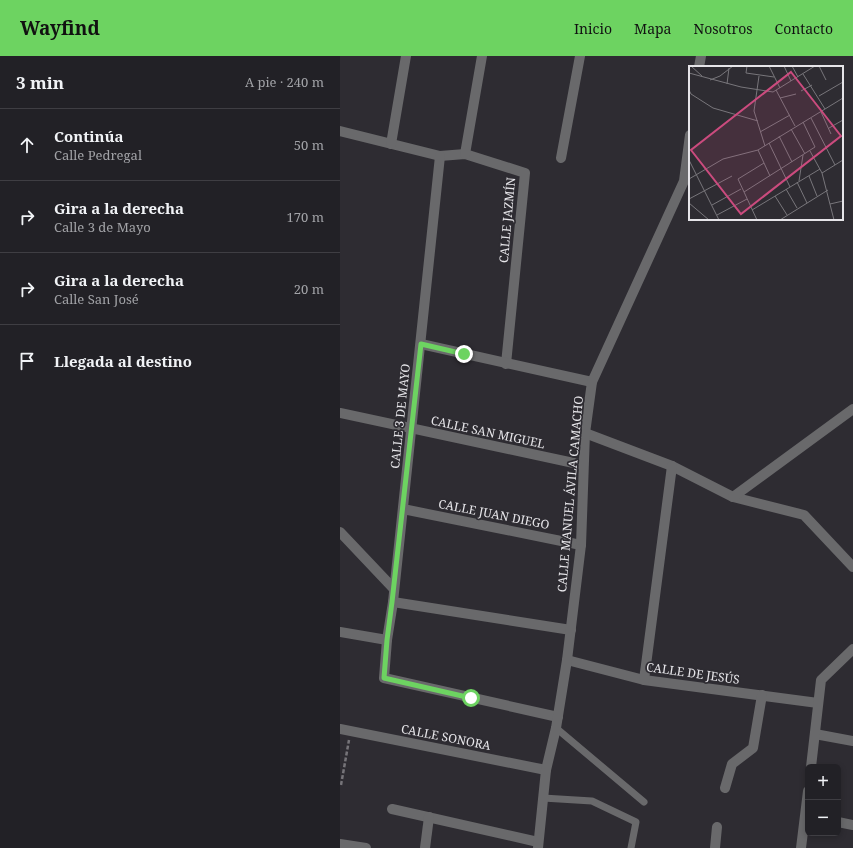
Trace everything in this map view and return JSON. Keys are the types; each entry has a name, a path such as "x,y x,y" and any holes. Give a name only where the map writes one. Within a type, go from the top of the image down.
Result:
{"street":[{"path":"391,144 406,56"},
{"path":"465,154 482,56"},
{"path":"561,158 580,56"},
{"path":"699,66 701,56"},
{"name":"CALLE JAZMÍN","path":"340,132 440,156 465,154 525,173 506,364"},
{"name":"CALLE MANUEL ÁVILA CAMACHO","path":"538,845 546,770 558,717 571,630 580,545 585,433 592,382 684,181 689,143"},
{"name":"CALLE 3 DE MAYO","path":"440,156 412,430 387,640 384,678 558,717"},
{"path":"421,344 592,382"},
{"path":"733,497 853,409"},
{"name":"CALLE SAN MIGUEL","path":"340,413 412,430 584,465"},
{"path":"585,433 672,466 733,497 804,515 853,567"},
{"path":"644,680 672,466"},
{"name":"CALLE JUAN DIEGO","path":"403,509 580,545"},
{"path":"340,532 394,589"},
{"path":"392,602 571,630"},
{"path":"340,632 387,640"},
{"path":"811,764 821,680 853,649"},
{"name":"CALLE DE JESÚS","path":"567,660 644,680 818,702"},
{"path":"725,788 732,764 753,748 762,695"},
{"name":"CALLE SONORA","path":"340,729 546,770"},
{"path":"815,734 853,741"},
{"path":"392,809 538,845"},
{"path":"425,848 430,818"},
{"path":"801,848 805,823"},
{"path":"841,823 853,825"},
{"path":"715,848 717,827"},
{"path":"340,844 366,848"}],"lane":[{"path":"556,728 644,802"},
{"path":"543,798 592,801 636,822 631,848"}],"path":[{"path":"341,785 351,731"}],"route":[{"path":"464,354 421,344 387,640 384,678 471,698"}]}
